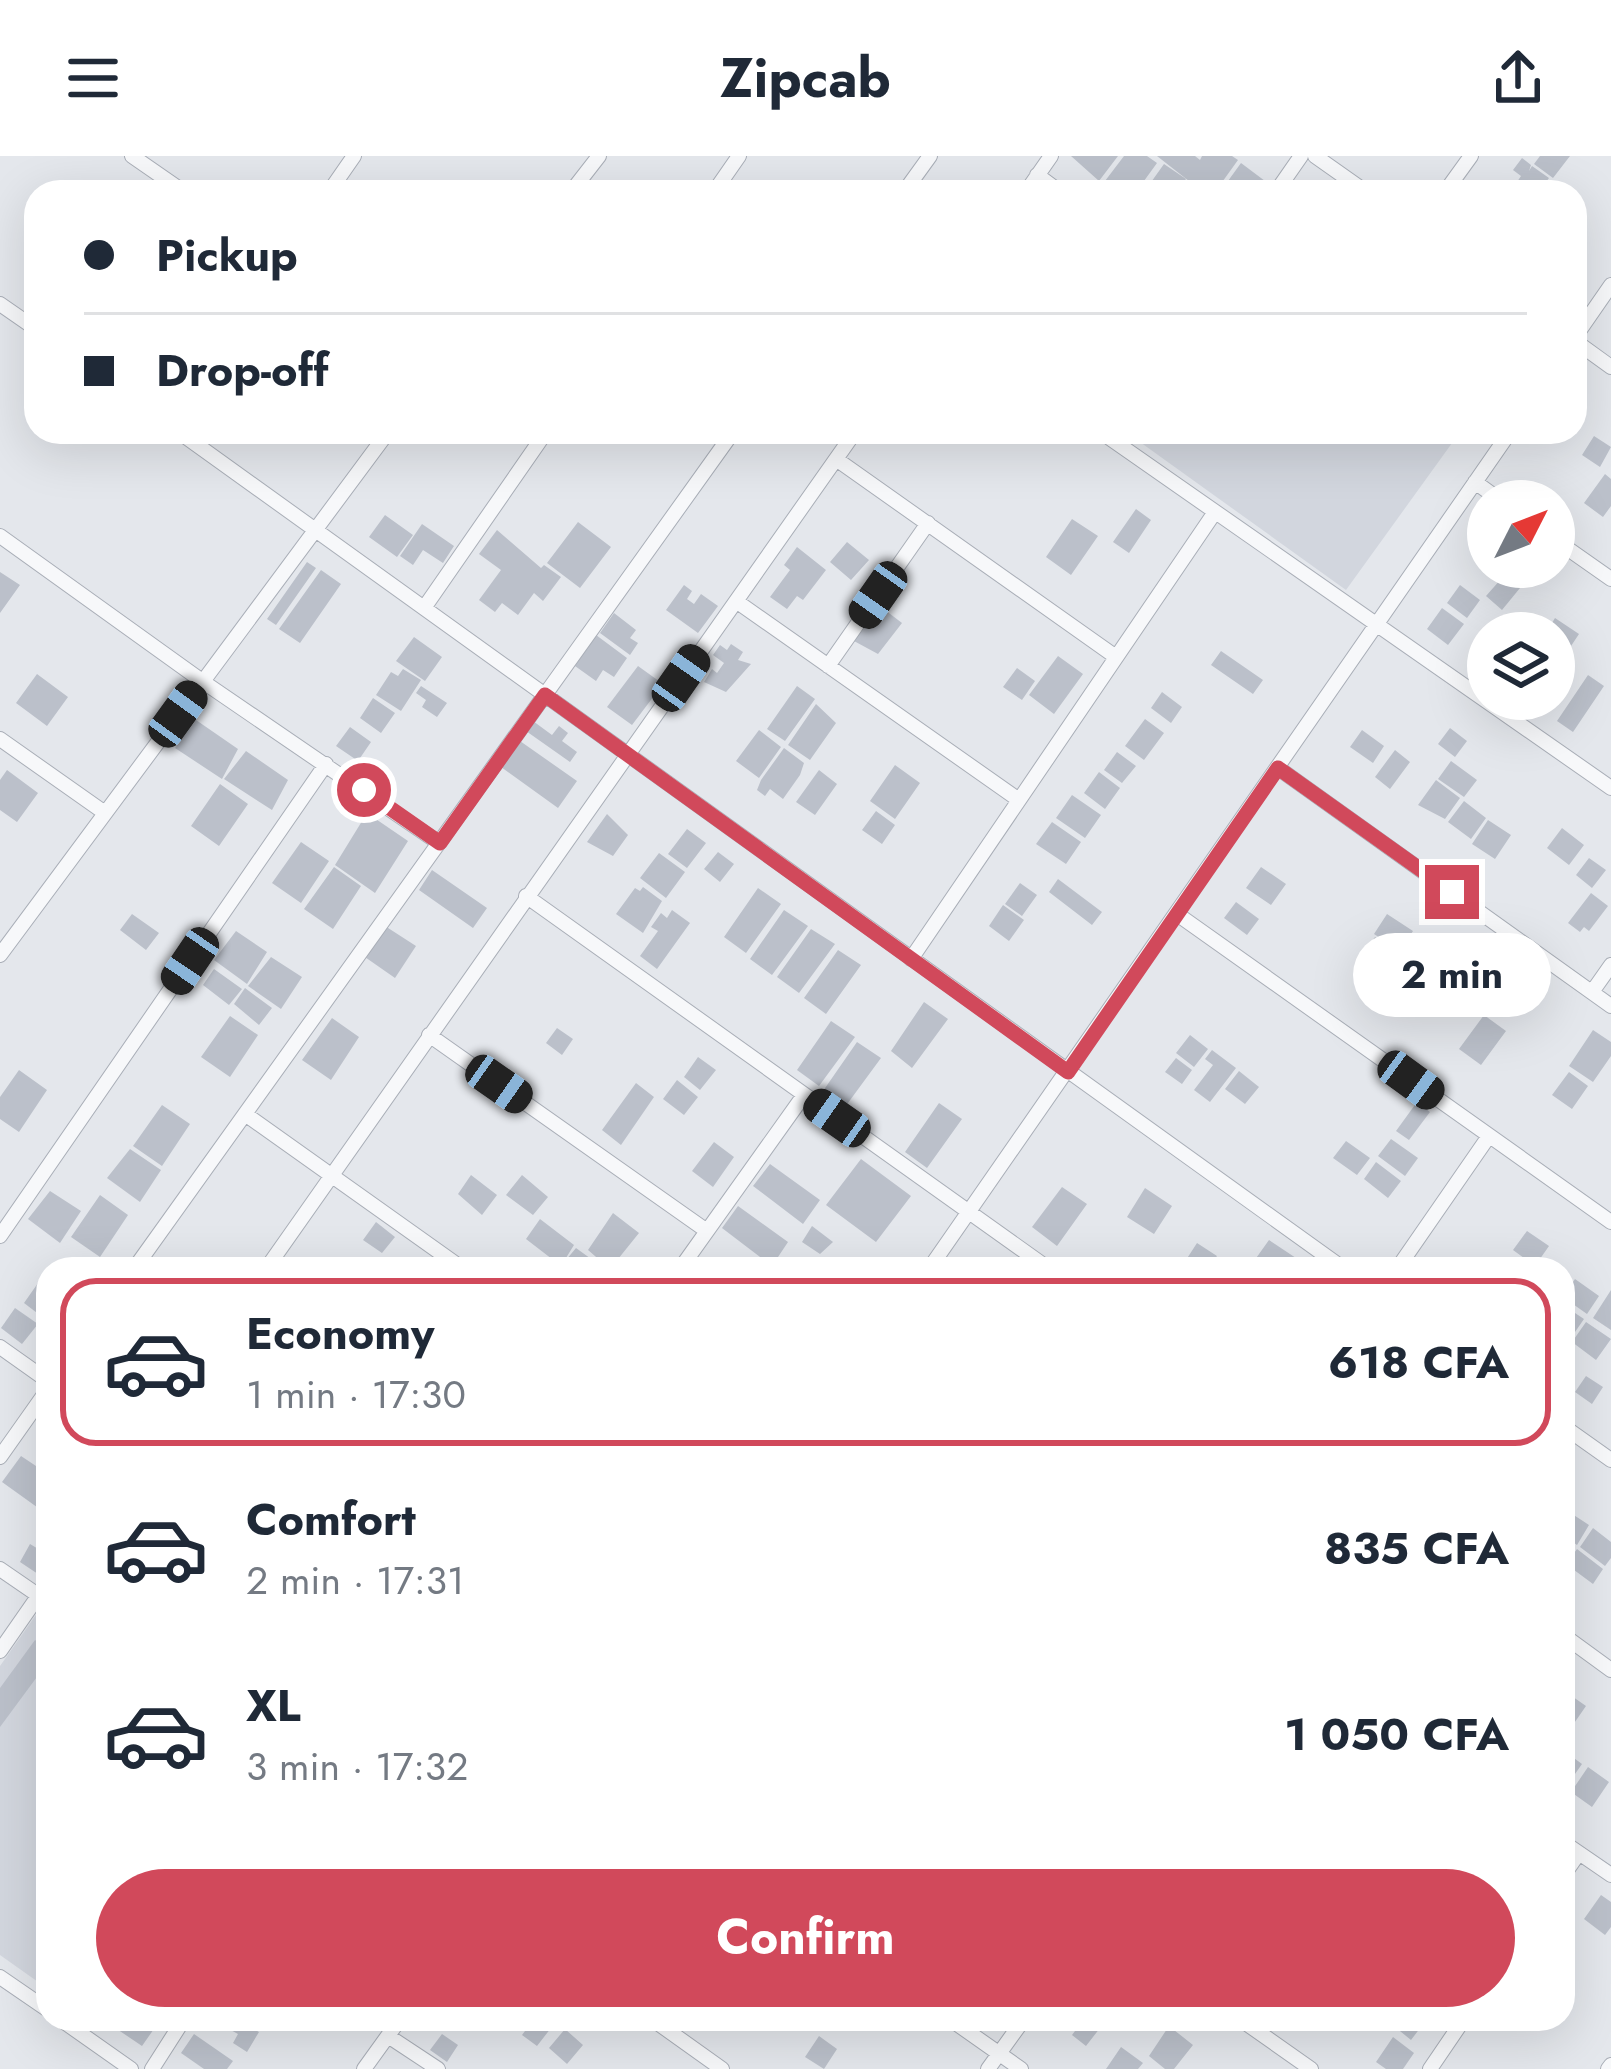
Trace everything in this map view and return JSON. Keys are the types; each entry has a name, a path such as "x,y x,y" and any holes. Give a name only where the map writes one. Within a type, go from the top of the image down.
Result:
{"street":[{"path":"132,156 167,180"},
{"path":"1034,180 1051,156"},
{"path":"1315,156 1349,180"},
{"path":"1037,176 1043,180"},
{"path":"1587,321 1611,285"},
{"path":"1587,348 1611,367"},
{"path":"196,444 1327,1257"},
{"path":"0,955 379,444"},
{"path":"424,608 532,444"},
{"path":"143,1257 724,444"},
{"path":"274,1257 847,444"},
{"path":"1119,444 1611,788"},
{"path":"1476,480 1502,444"},
{"path":"836,459 1116,658"},
{"path":"937,1257 1467,494"},
{"path":"911,959 1215,512"},
{"path":"828,666 928,524"},
{"path":"0,536 440,843"},
{"path":"1575,553 1611,579"},
{"path":"736,601 1019,800"},
{"path":"0,739 105,813"},
{"path":"0,1236 326,764"},
{"path":"1278,768 1611,1006"},
{"path":"526,896 1032,1257"},
{"path":"1177,914 1609,1216"},
{"path":"1592,992 1611,965"},
{"path":"429,1035 707,1231"},
{"path":"689,1257 804,1095"},
{"path":"245,1114 446,1257"},
{"path":"1404,1257 1489,1136"},
{"path":"0,1347 36,1376"},
{"path":"0,1456 36,1403"},
{"path":"1575,1434 1611,1460"},
{"path":"0,1569 36,1588"},
{"path":"0,1651 36,1605"},
{"path":"1575,1644 1611,1670"},
{"path":"1575,1850 1611,1875"},
{"path":"1575,1859 1579,1853"},
{"path":"0,1977 36,2002"},
{"path":"77,2031 131,2069"},
{"path":"152,2069 176,2031"},
{"path":"364,2069 392,2031"},
{"path":"669,2031 722,2069"},
{"path":"967,2031 1021,2069"},
{"path":"988,2069 1015,2031"},
{"path":"1257,2031 1311,2069"},
{"path":"1430,2069 1456,2031"},
{"path":"388,2036 438,2069"}],"shaded area":[{"path":"1143,444 1451,444 1346,590"},
{"path":"36,1615 36,1980 0,1955 0,1666"}],"building":[{"path":"1071,156 1118,156 1098,180"},
{"path":"1124,156 1147,156 1157,163 1145,180 1106,180"},
{"path":"1157,156 1200,160 1202,156 1232,156 1238,160 1224,180 1188,180"},
{"path":"1540,156 1570,156 1553,178 1534,164"},
{"path":"1522,158 1531,165 1529,171 1532,166 1549,178 1518,180 1521,176 1513,170"},
{"path":"1241,163 1264,180 1229,180"},
{"path":"1164,164 1186,179 1185,180 1153,180"},
{"path":"1594,436 1611,447 1600,467 1582,455"},
{"path":"1605,474 1611,479 1611,506 1603,517 1584,503"},
{"path":"1136,509 1151,520 1129,553 1113,542"},
{"path":"385,515 413,535 397,557 369,537"},
{"path":"1072,519 1098,536 1071,575 1046,557"},
{"path":"578,522 611,547 580,588 547,563"},
{"path":"422,524 454,546 443,563 423,550 413,565 400,556"},
{"path":"497,530 541,568 544,565 561,577 543,601 534,593 518,615 502,603 495,612 479,600 501,570 479,554"},
{"path":"847,542 869,560 851,580 830,562"},
{"path":"797,547 826,570 803,600 797,596 787,609 770,597 790,570 784,565"},
{"path":"307,562 316,568 276,625 267,619"},
{"path":"321,570 341,584 300,643 279,629"},
{"path":"0,572 20,585 0,613"},
{"path":"684,585 692,591 687,599 694,604 701,594 718,606 698,633 666,610"},
{"path":"1460,585 1480,600 1467,618 1447,603"},
{"path":"1493,588 1520,588 1502,610 1486,596"},
{"path":"881,607 902,623 878,654 854,641"},
{"path":"1442,608 1464,624 1448,645 1427,629"},
{"path":"614,613 636,630 630,638 638,643 630,655 600,633"},
{"path":"596,635 627,658 614,677 603,670 596,681 575,666"},
{"path":"414,637 442,657 425,681 396,661"},
{"path":"731,644 743,652 738,660 751,664 726,692 704,682 712,669 717,673 724,663 713,655 720,645 727,650"},
{"path":"1221,651 1263,680 1253,694 1211,665"},
{"path":"1058,656 1083,674 1054,714 1029,695"},
{"path":"638,666 663,684 632,725 607,707"},
{"path":"1017,668 1035,681 1022,700 1003,687"},
{"path":"403,669 421,680 401,711 376,695 391,672 398,676"},
{"path":"37,674 68,697 47,726 16,703"},
{"path":"1588,675 1604,686 1573,732 1557,721 1575,720 1575,694"},
{"path":"421,686 447,703 437,717 422,707 426,700 416,693"},
{"path":"797,686 815,699 785,741 767,729"},
{"path":"1162,692 1182,707 1171,723 1151,708"},
{"path":"373,698 395,713 381,733 360,718"},
{"path":"816,704 836,723 810,760 788,745"},
{"path":"1145,719 1164,733 1144,760 1125,746"},
{"path":"196,720 238,749 222,779 175,748"},
{"path":"533,721 552,735 559,726 568,733 562,741 577,752 570,762 526,731"},
{"path":"350,727 371,742 358,761 336,746"},
{"path":"1450,728 1467,741 1455,757 1438,744"},
{"path":"759,730 781,747 759,778 736,761"},
{"path":"1362,730 1384,746 1373,763 1350,747"},
{"path":"520,741 577,781 558,808 501,767"},
{"path":"784,748 804,763 800,775 783,799 770,789 765,796 757,790"},
{"path":"1395,750 1410,762 1390,789 1375,777"},
{"path":"246,751 288,780 272,810 224,779"},
{"path":"1117,752 1136,766 1122,783 1104,770"},
{"path":"1451,761 1477,780 1464,797 1438,779"},
{"path":"895,765 920,783 895,819 870,801"},
{"path":"7,770 38,793 17,822 0,810 0,780"},
{"path":"819,770 837,784 815,815 796,802"},
{"path":"1099,772 1120,788 1105,809 1084,793"},
{"path":"1436,780 1460,798 1445,819 1418,805"},
{"path":"220,784 248,804 219,846 191,826"},
{"path":"1072,795 1101,815 1085,838 1056,818"},
{"path":"1464,801 1486,818 1471,839 1448,822"},
{"path":"876,811 895,825 882,844 862,830"},
{"path":"367,813 408,841 375,893 335,865"},
{"path":"607,814 628,835 613,856 587,842"},
{"path":"1488,820 1511,835 1495,859 1472,844"},
{"path":"1052,822 1081,842 1066,864 1036,844"},
{"path":"1562,828 1584,845 1569,865 1547,848"},
{"path":"687,829 706,843 687,868 668,854"},
{"path":"301,842 329,861 301,903 272,883"},
{"path":"718,852 734,864 720,882 704,869"},
{"path":"659,853 685,872 666,898 640,878"},
{"path":"1589,858 1606,870 1592,888 1576,875"},
{"path":"334,867 361,886 333,929 304,909"},
{"path":"1261,867 1286,884 1271,905 1246,888"},
{"path":"432,870 487,908 473,928 419,890"},
{"path":"1058,879 1102,912 1092,925 1049,892"},
{"path":"1020,883 1037,895 1022,916 1005,904"},
{"path":"643,887 662,901 643,933 616,914 635,888"},
{"path":"758,888 781,904 746,953 724,937"},
{"path":"1591,893 1608,906 1589,931 1584,927 1580,932 1568,923"},
{"path":"1236,902 1259,919 1247,935 1224,918"},
{"path":"1003,905 1024,920 1009,941 989,926"},
{"path":"672,910 690,923 657,969 640,956 658,931 651,927 661,913 667,918"},
{"path":"784,910 808,926 772,975 750,959"},
{"path":"132,914 159,933 146,950 120,930"},
{"path":"1387,914 1413,931 1400,951 1374,934"},
{"path":"385,926 416,946 395,978 362,955"},
{"path":"811,929 835,944 799,993 777,977"},
{"path":"236,931 267,952 247,984 214,960"},
{"path":"1416,933 1442,951 1429,970 1403,952"},
{"path":"1375,937 1400,955 1387,971 1363,953"},
{"path":"838,950 861,965 826,1014 804,998"},
{"path":"271,957 302,977 281,1009 248,986"},
{"path":"214,969 242,989 229,1005 203,985"},
{"path":"245,988 272,1008 259,1025 234,1004"},
{"path":"924,1002 948,1019 912,1068 891,1051"},
{"path":"1484,1015 1506,1031 1481,1065 1459,1049"},
{"path":"230,1016 258,1035 230,1077 201,1057"},
{"path":"332,1018 359,1037 331,1080 302,1060"},
{"path":"831,1021 855,1037 819,1086 797,1070"},
{"path":"557,1028 573,1039 562,1055 546,1043"},
{"path":"1593,1030 1611,1042 1611,1056 1593,1082 1569,1066"},
{"path":"1190,1035 1208,1049 1194,1067 1176,1053"},
{"path":"857,1042 881,1058 845,1107 823,1091"},
{"path":"1212,1050 1236,1068 1210,1102 1194,1090 1213,1065 1205,1059"},
{"path":"698,1057 716,1070 700,1090 684,1077"},
{"path":"1176,1058 1192,1070 1182,1084 1165,1072"},
{"path":"19,1070 47,1090 19,1132 0,1119 0,1097"},
{"path":"1239,1071 1259,1087 1245,1104 1225,1089"},
{"path":"1569,1072 1588,1086 1572,1109 1552,1095"},
{"path":"677,1080 698,1097 684,1115 663,1099"},
{"path":"636,1083 654,1097 621,1145 602,1130"},
{"path":"1417,1102 1430,1112 1409,1140 1396,1131"},
{"path":"939,1103 962,1119 927,1168 905,1152"},
{"path":"162,1105 190,1124 162,1166 133,1146"},
{"path":"1391,1139 1418,1158 1405,1176 1378,1156"},
{"path":"1346,1141 1370,1158 1357,1175 1333,1158"},
{"path":"714,1142 734,1157 713,1187 692,1171"},
{"path":"130,1149 161,1170 140,1202 107,1178"},
{"path":"861,1159 911,1196 876,1242 826,1205"},
{"path":"1376,1162 1401,1181 1388,1198 1364,1179"},
{"path":"770,1164 820,1200 803,1224 753,1186"},
{"path":"471,1175 497,1195 482,1215 458,1194"},
{"path":"522,1175 548,1197 533,1215 506,1195"},
{"path":"1062,1187 1087,1204 1057,1246 1032,1227"},
{"path":"1145,1188 1172,1206 1154,1234 1127,1217"},
{"path":"50,1191 81,1211 60,1243 28,1219"},
{"path":"100,1195 128,1215 100,1257 71,1237"},
{"path":"738,1206 788,1242 778,1257 760,1257 722,1228"},
{"path":"613,1213 639,1233 620,1257 596,1257 588,1250"},
{"path":"540,1219 574,1245 567,1257 549,1257 526,1239"},
{"path":"376,1222 395,1237 382,1253 363,1240"},
{"path":"812,1226 833,1242 820,1254 802,1242"},
{"path":"1527,1231 1549,1246 1541,1257 1523,1257 1513,1250"},
{"path":"1269,1240 1294,1257 1257,1257"},
{"path":"1197,1243 1217,1256 1216,1257 1188,1257"},
{"path":"1575,1279 1599,1296 1587,1314 1575,1306"},
{"path":"36,1286 36,1312 24,1303"},
{"path":"1611,1290 1611,1330 1593,1318"},
{"path":"15,1308 36,1323 22,1344 1,1328"},
{"path":"1586,1322 1611,1339 1596,1360 1575,1344"},
{"path":"1586,1376 1603,1387 1592,1404 1575,1392"},
{"path":"21,1456 36,1466 36,1506 2,1482"},
{"path":"1575,1516 1589,1525 1575,1544"},
{"path":"1593,1528 1611,1542 1611,1558 1605,1566 1580,1547"},
{"path":"30,1544 36,1548 36,1573 20,1562"},
{"path":"1575,1552 1603,1569 1593,1584 1575,1571"},
{"path":"36,1641 36,1678 0,1727 0,1688"},
{"path":"1575,1698 1586,1706 1575,1722"},
{"path":"1588,1767 1609,1782 1592,1807 1575,1795 1575,1786"},
{"path":"1601,1895 1611,1902 1611,1927 1605,1935 1584,1919"},
{"path":"120,2031 152,2031 142,2046"},
{"path":"232,2031 259,2032 247,2052 233,2043 238,2034"},
{"path":"525,2031 549,2031 537,2046 522,2035"},
{"path":"563,2031 583,2045 567,2064 549,2048"},
{"path":"1075,2031 1098,2031 1086,2046 1072,2035"},
{"path":"1166,2031 1175,2031 1193,2045 1174,2069 1165,2069 1149,2056"},
{"path":"194,2034 233,2061 227,2069 204,2069 181,2053"},
{"path":"442,2034 458,2045 447,2062 430,2050"},
{"path":"819,2036 837,2049 824,2069 805,2057"},
{"path":"1393,2037 1414,2053 1403,2069 1386,2069 1376,2062"},
{"path":"1121,2047 1143,2063 1138,2069 1106,2069"}],"route":[{"path":"364,790 440,843 545,695 1068,1072 1278,768 1452,892"}]}
